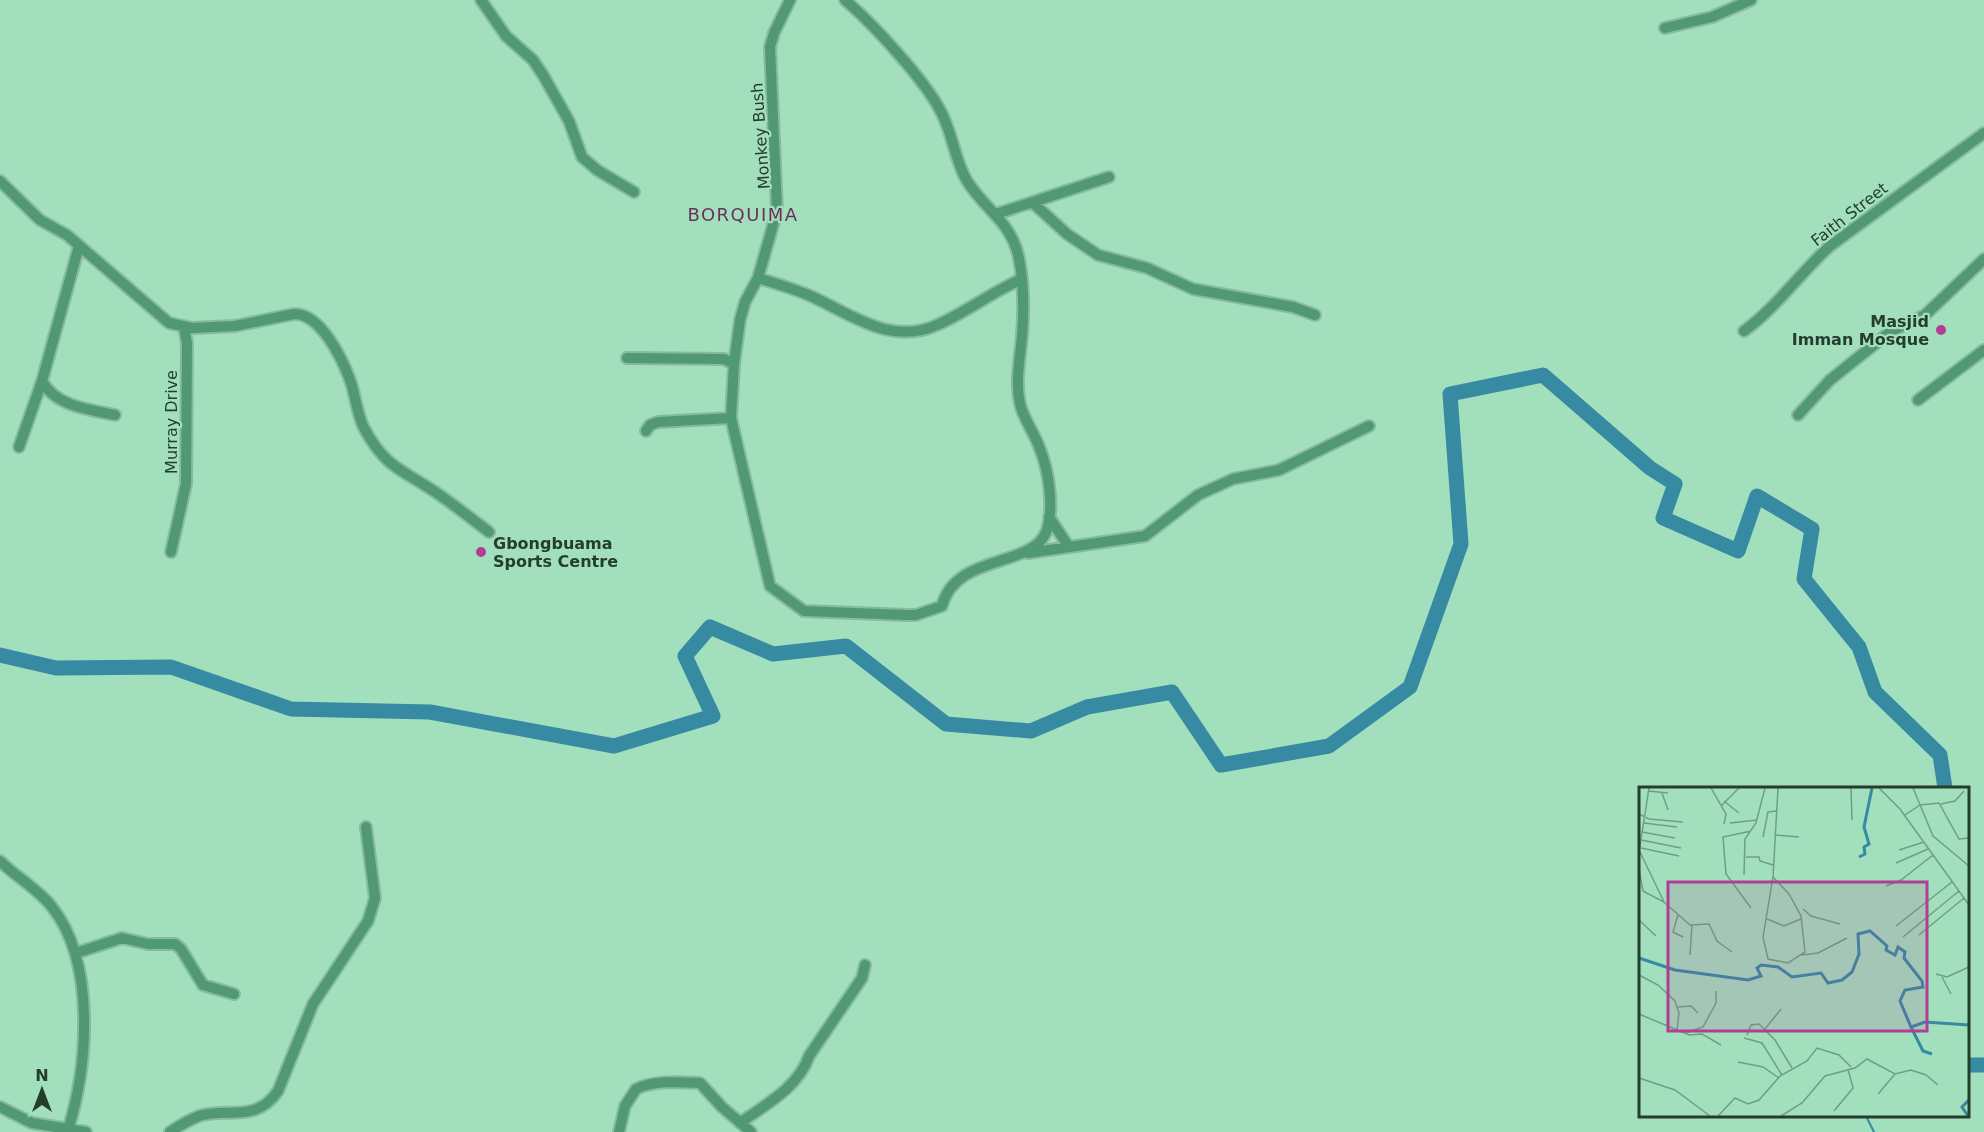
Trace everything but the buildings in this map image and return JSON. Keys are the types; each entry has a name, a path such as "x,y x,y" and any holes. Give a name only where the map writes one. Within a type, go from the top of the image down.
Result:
{"street":[{"path":"481,0 506,36 538,67 569,121 582,157 597,170 634,192"},
{"name":"Monkey Bush","path":"789,0 770,47 779,197 772,235 758,278 745,302 734,364 731,418 770,586 804,611 916,615 942,606 950,590 982,565 1028,553"},
{"path":"845,0 933,98 949,128 958,163 968,182 1007,227 1014,243 1022,279 1023,314 1018,391 1021,407 1041,450 1047,476 1049,517 1044,536 1028,553"},
{"path":"1665,28 1712,17 1751,0"},
{"name":"Faith Street","path":"1744,331 1774,307 1809,264 1830,246 1984,133"},
{"path":"996,214 1109,177"},
{"path":"0,181 40,220 67,235 169,323 184,327 235,326 301,314 314,319 328,338 350,379 357,411 378,450 389,464 440,495 489,532"},
{"path":"1033,203 1066,234 1098,255 1148,268 1193,289 1282,305 1315,315"},
{"path":"20,447 42,381 79,246"},
{"path":"1798,415 1830,380 1890,332 1924,315 1947,296 1984,259"},
{"path":"758,278 805,293 858,320 890,331 919,330 937,325 997,290 1022,279"},
{"name":"Murray Drive","path":"171,552 186,484 187,343 184,327"},
{"path":"1918,400 1984,350"},
{"path":"627,358 724,359 734,364"},
{"path":"42,381 52,394 81,408 115,415"},
{"path":"646,431 650,425 658,422 731,418"},
{"path":"1028,553 1144,536 1198,495 1233,479 1279,470 1369,426"},
{"path":"1049,517 1068,547"},
{"path":"170,1132 200,1116 237,1114 253,1110 270,1103 278,1091 313,1004 368,921 375,898 366,827"},
{"path":"0,861 53,908 76,953 84,997 81,1066 75,1108 68,1130"},
{"path":"76,953 122,938 148,944 175,944 181,949 202,985 234,994"},
{"path":"740,1123 791,1084 806,1067 809,1056 857,986 865,965"},
{"path":"619,1132 629,1096 643,1086 664,1083 700,1083 751,1132"},
{"path":"0,1107 32,1123 86,1132"}],"waterway":[{"path":"0,655 56,668 171,667 291,709 430,712 614,746 713,716 685,656 710,627 773,654 846,646 946,724 1031,731 1087,707 1172,692 1221,765 1329,746 1410,687 1461,544 1450,394 1543,375 1650,468 1675,484 1663,518 1738,551 1757,496 1812,529 1804,579 1859,647 1875,692 1940,755 1945,787"},
{"path":"1969,1065 1984,1065"},
{"path":"1866,1117 1874,1132"}],"place":[{"name":"Masjid Imman Mosque","path":"1941,330"},
{"name":"Gbongbuama Sports Centre","path":"481,552"}],"district":[{"name":"BORQUIMA","path":"743,215"}]}
